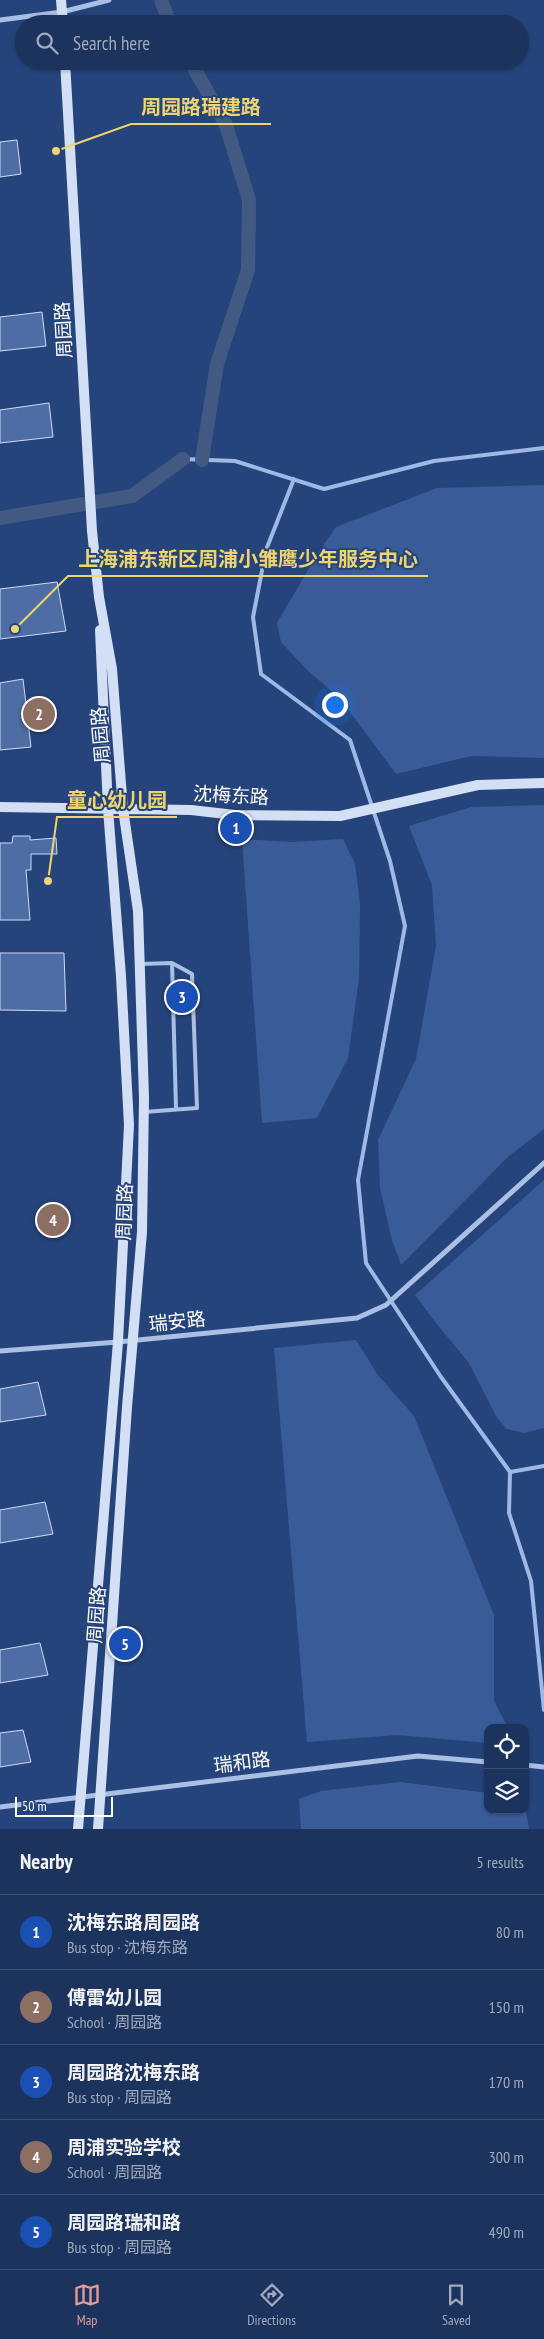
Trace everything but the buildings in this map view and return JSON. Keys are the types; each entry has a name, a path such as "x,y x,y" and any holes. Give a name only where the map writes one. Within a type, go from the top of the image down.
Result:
{"street":[{"path":"61,0 62,15"},
{"path":"39,15 62,12 109,0"},
{"path":"0,20 15,18"},
{"name":"周园路","path":"66,70 92,531 99,597 108,809 123,1003 129,1126 118,1342 78,1829"},
{"name":"周园路","path":"98,1829 142,1232 144,1112 138,911 123,809 112,669 99,597"},
{"name":"沈梅东路","path":"0,808 191,810 235,815 340,816 478,785 544,783"},
{"name":"瑞安路","path":"0,1351 118,1342 357,1318 386,1305 544,1163"},
{"name":"瑞和路","path":"0,1807 418,1756 484,1762"}],"lane":[{"path":"172,963 176,1108"},
{"path":"139,964 172,963 192,974 197,1108 176,1108 144,1112"}],"shaded area":[{"path":"544,485 544,758 471,756 396,774 339,697 308,671 281,642 277,623 318,553 336,527 437,488"},
{"path":"544,805 544,1129 509,1156 401,1265 392,1240 380,1188 378,1140 416,1059 436,946 432,885 409,826 471,807"},
{"path":"242,839 292,842 343,839 355,864 360,904 359,978 348,1058 317,1118 262,1123"},
{"path":"544,1180 544,1428 524,1433 507,1429 497,1418 469,1363 415,1295"},
{"path":"356,1340 377,1374 414,1416 494,1615 494,1701 506,1724 484,1724 484,1743 397,1735 307,1742 274,1348"},
{"path":"400,1782 484,1792 484,1814 526,1814 529,1829 301,1829 299,1799 321,1791"}],"waterway":[{"path":"161,0 167,15"},
{"path":"195,70 226,125 249,200 248,270 217,364 202,460"},
{"path":"183,459 235,461 324,489 434,461 544,448"},
{"path":"0,518 132,496 183,459"},
{"path":"294,479 266,550 253,617 261,674 350,740 390,861 405,926 358,1180 366,1263 441,1377 510,1472 509,1513 531,1581 544,1710"},
{"path":"510,1472 544,1466"}],"place":[{"name":"周园路瑞建路","path":"56,151"},
{"name":"上海浦东新区周浦小雏鹰少年服务中心","path":"15,629"},
{"name":"傅雷幼儿园","path":"39,714"},
{"name":"沈梅东路周园路","path":"236,828"},
{"name":"童心幼儿园","path":"48,881"},
{"name":"周园路沈梅东路","path":"182,997"},
{"name":"周浦实验学校","path":"53,1220"},
{"name":"周园路瑞和路","path":"125,1644"}]}
